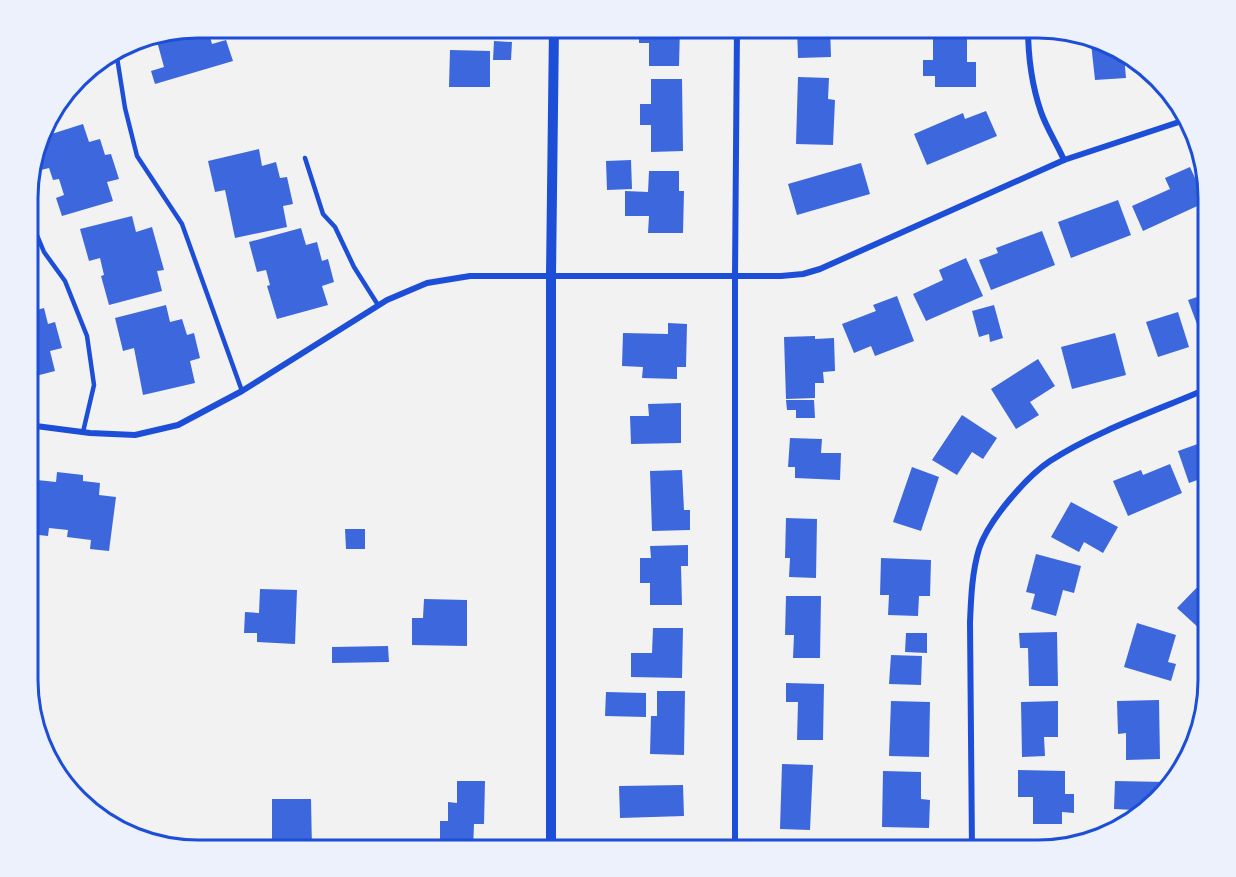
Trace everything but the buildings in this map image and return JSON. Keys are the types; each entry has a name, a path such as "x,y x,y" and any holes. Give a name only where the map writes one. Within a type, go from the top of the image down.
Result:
{"street":[{"path":"551,839 554,38"},
{"path":"735,840 735,276 738,38"},
{"path":"1029,38 1031,68 1037,99 1064,160"},
{"path":"37,425 83,432 135,435 178,425 242,392 378,305 427,284 470,276 781,276 820,269 1064,160 1179,122"},
{"path":"972,840 971,600 979,549 989,528 1007,502 1049,462 1095,437 1198,393"}],"lane":[{"path":"117,59 125,108 137,156 182,224 242,392"},
{"path":"305,158 323,214 335,227 354,267 378,305"},
{"path":"37,236 44,252 65,281 87,336 94,385 83,432"}]}
